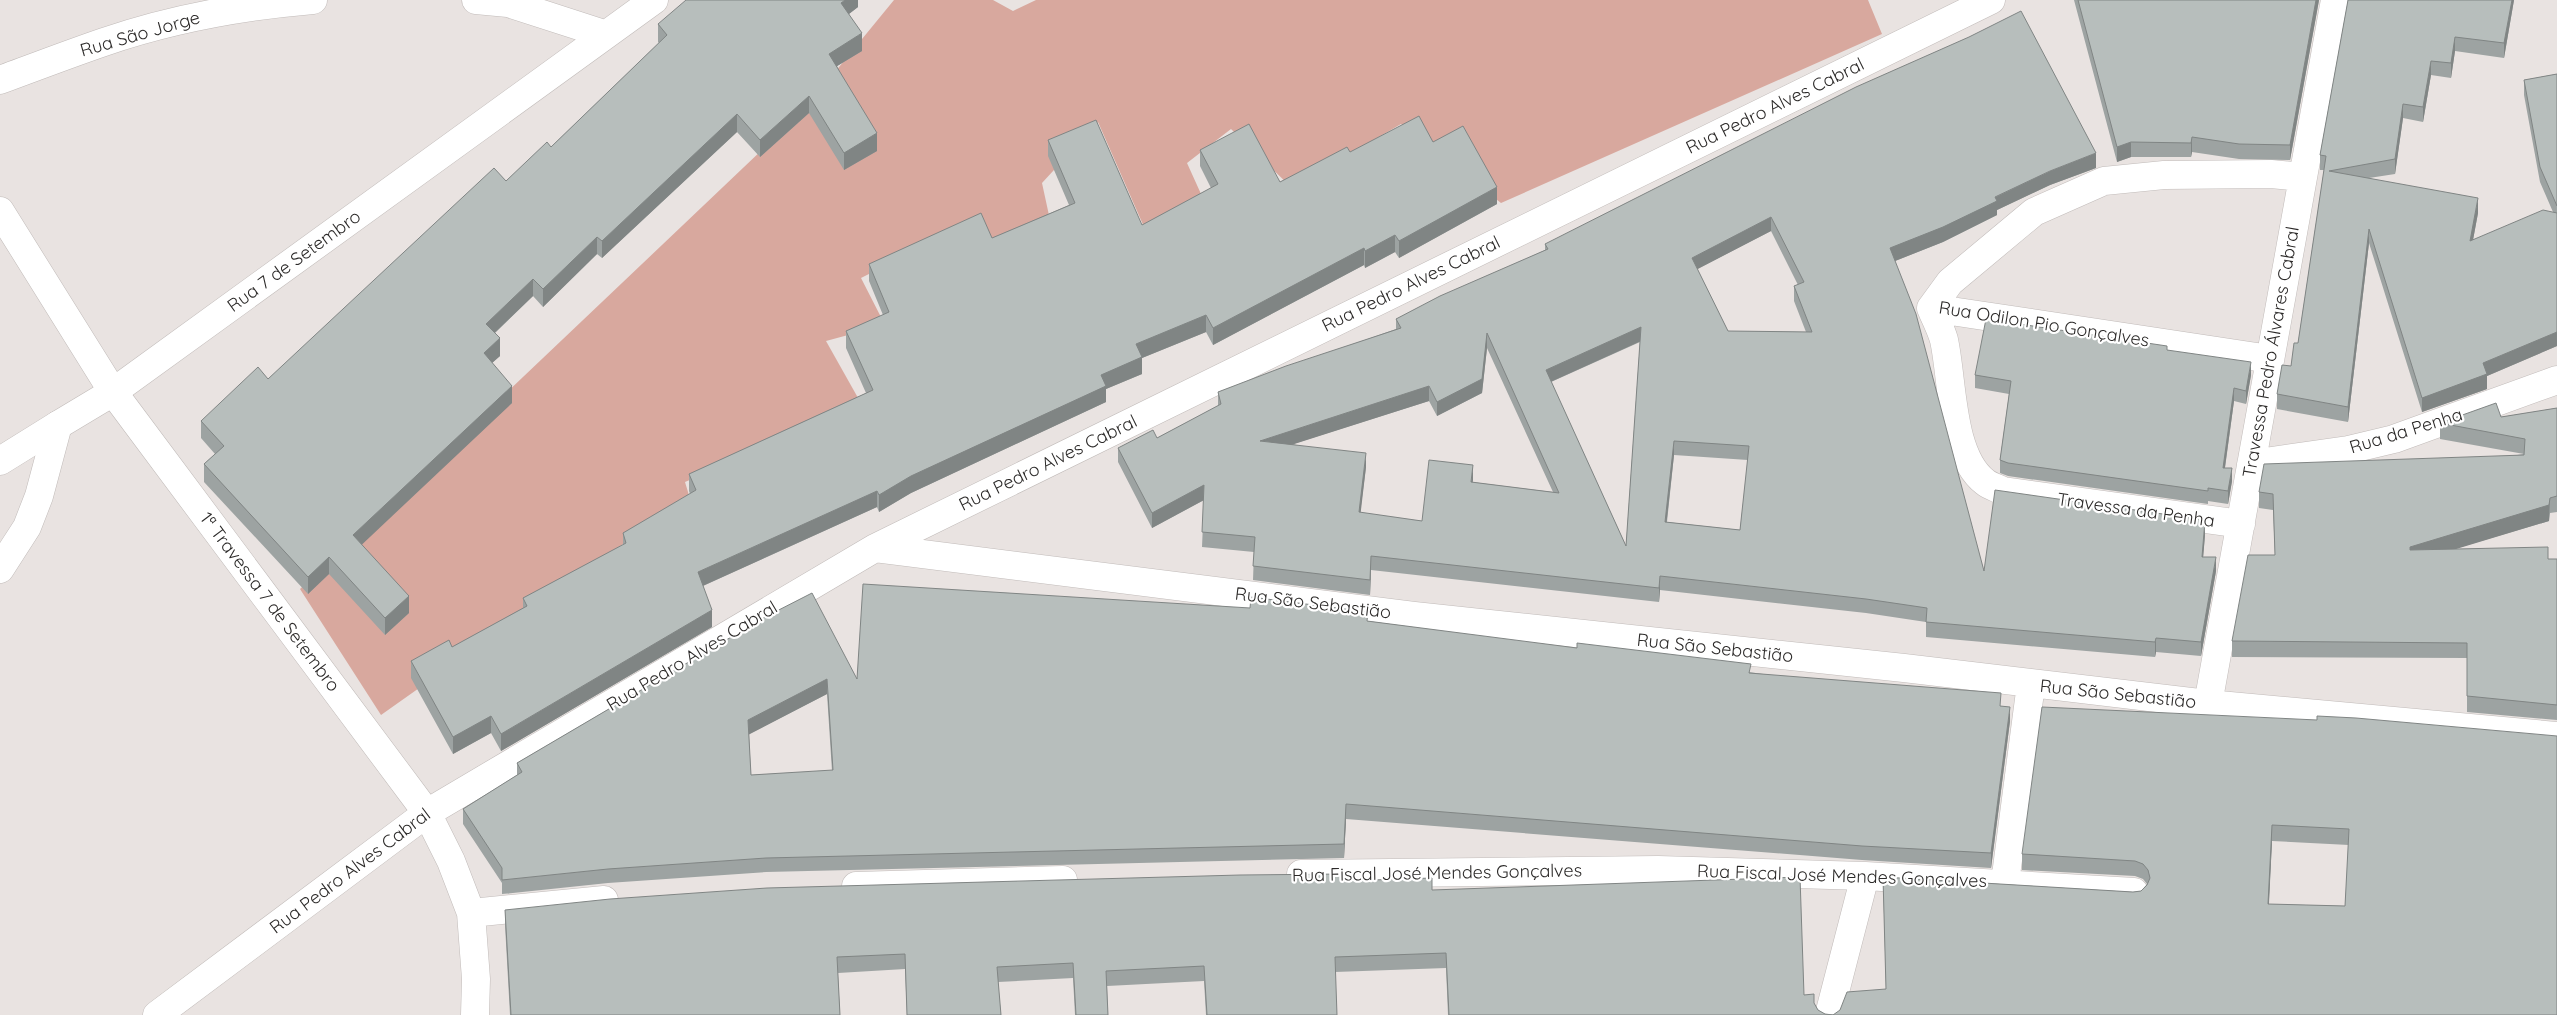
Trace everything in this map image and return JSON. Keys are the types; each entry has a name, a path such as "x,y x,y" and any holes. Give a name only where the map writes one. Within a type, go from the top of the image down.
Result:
{"street":[{"name":"Rua São Jorge","path":"0,80 105,41 186,20 268,4 313,0"},
{"path":"476,0 542,8 604,34"},
{"name":"Rua 7 de Setembro","path":"0,461 113,392 604,34 654,0"},
{"name":"Rua Pedro Alves Cabral","path":"157,1015 426,813 875,548 1991,0"},
{"name":"Travessa Pedro Álvares Cabral","path":"2208,704 2335,0"},
{"name":"Rua Odilon Pio Gonçalves","path":"2270,359 1931,308 1950,282 2034,212 2104,181 2164,175 2271,174 2303,177"},
{"name":"1ª Travessa 7 de Setembro","path":"0,211 113,392 426,813 450,861 471,913 476,979 475,1015"},
{"name":"Travessa da Penha","path":"1931,308 1943,339 1954,412 1963,446 1973,470 1986,483 2002,491 2241,524"},
{"name":"Rua da Penha","path":"2251,464 2348,450 2394,439 2557,380"},
{"path":"0,569 27,527 39,496 58,425"},
{"name":"Rua São Sebastião","path":"875,548 1414,616 1904,668 2208,704 2557,736"},
{"path":"2005,883 2031,684"},
{"name":"Rua Fiscal José Mendes Gonçalves","path":"1279,875 1658,870 1865,876 2134,892"},
{"path":"1829,1015 1865,876"},
{"path":"834,886 1085,879"},
{"path":"471,913 628,898"}],"shaded area":[{"path":"894,0 993,0 1013,11 1036,0 1868,0 1882,34 1501,203 1401,124 1292,188 1231,129 1187,163 1206,205 1148,236 1098,122 1042,183 1050,220 1013,268 978,219 861,278 885,325 826,341 862,405 685,482 694,512 664,515 381,715 300,589 803,111"}],"building":[{"path":"686,0 845,0 841,3 862,33 829,54 877,133 844,153 809,96 760,140 737,114 602,241 597,237 543,289 533,279 486,324 500,338 484,353 512,386 353,535 409,596 385,618 329,557 308,577 204,464 224,446 201,421 258,367 268,379 494,168 506,181 547,142 551,147 667,35 658,24"},
{"path":"2078,0 2316,0 2290,145 2239,144 2192,137 2191,143 2131,142 2117,147"},
{"path":"2348,0 2512,0 2504,43 2455,37 2451,63 2431,61 2423,107 2403,104 2395,159 2329,171 2478,198 2470,241 2543,210 2557,213 2557,332 2483,363 2487,374 2422,398 2369,229 2348,407 2277,394 2282,365 2291,366 2294,343 2298,343 2326,156 2320,155"},
{"path":"2021,11 2096,153 2050,171 1995,197 1997,201 1943,227 1890,248 1916,314 1984,571 1995,490 2205,520 2202,557 2216,557 2201,642 2156,638 2155,642 1926,622 1927,608 1866,599 1660,576 1659,588 1371,556 1370,580 1253,566 1255,537 1202,532 1204,485 1152,513 1118,448 1153,430 1157,438 1221,404 1218,392 1286,366 1401,328 1396,319 1440,296 1548,249 1545,244 1856,87 1969,37","holes":["1771,217 1804,282 1794,286 1812,332 1728,331 1692,258","1641,327 1626,546 1546,370","1487,333 1559,493 1471,482 1473,465 1429,460 1422,521 1359,512 1366,453 1260,441 1429,386 1437,402 1482,379","1674,441 1749,446 1740,530 1665,522"]},
{"path":"2557,74 2557,206 2540,167 2524,80"},
{"path":"1419,116 1433,142 1463,126 1497,187 1399,241 1395,235 1365,251 1364,248 1213,328 1206,315 1136,344 1142,357 1101,375 1106,386 911,476 879,495 877,491 698,572 712,610 501,734 491,716 453,737 411,661 449,640 452,647 527,606 523,598 626,543 623,533 696,490 689,474 873,390 846,331 889,312 869,264 981,213 992,238 1075,203 1048,140 1096,120 1142,225 1218,184 1200,150 1249,124 1280,182 1347,147 1350,152"},
{"path":"1986,319 2167,346 2167,350 2251,362 2246,391 2234,388 2223,468 2232,468 2228,491 2208,488 2208,491 2008,463 2000,460 2011,381 1975,375"},
{"path":"2496,403 2501,417 2557,408 2557,496 2550,498 2549,505 2410,547 2410,550 2548,547 2548,559 2557,559 2557,705 2467,696 2467,643 2232,641 2248,555 2275,555 2273,494 2259,492 2264,464 2524,455 2525,439 2440,423"},
{"path":"863,584 1250,608 1251,597 1368,612 1367,621 1577,648 1577,643 1751,664 1749,673 2001,693 2000,706 2010,707 1991,853 1862,846 1346,804 1344,844 766,858 608,869 502,880 502,868 463,809 522,772 517,763 767,616 812,593 857,679","holes":["827,679 833,770 751,775 748,720"]},
{"path":"2042,707 2317,720 2317,716 2356,718 2557,736 2557,1015 1833,1015 1840,1010 1847,992 1886,989 1883,877 2133,892 2141,891 2147,885 2150,878 2148,870 2143,864 2135,861 2022,854","holes":["2272,825 2349,829 2345,906 2268,904"]},
{"path":"1342,874 1342,881 1432,878 1432,890 1800,877 1804,995 1814,994 1814,1003 1818,1010 1825,1014 1833,1015 1449,1015 1446,953 1335,957 1337,1015 1207,1015 1204,966 1106,971 1108,1015 1076,1015 1073,963 997,967 1001,1015 907,1015 905,954 837,957 840,1015 511,1015 505,910 610,899 767,888 1240,875"}]}
